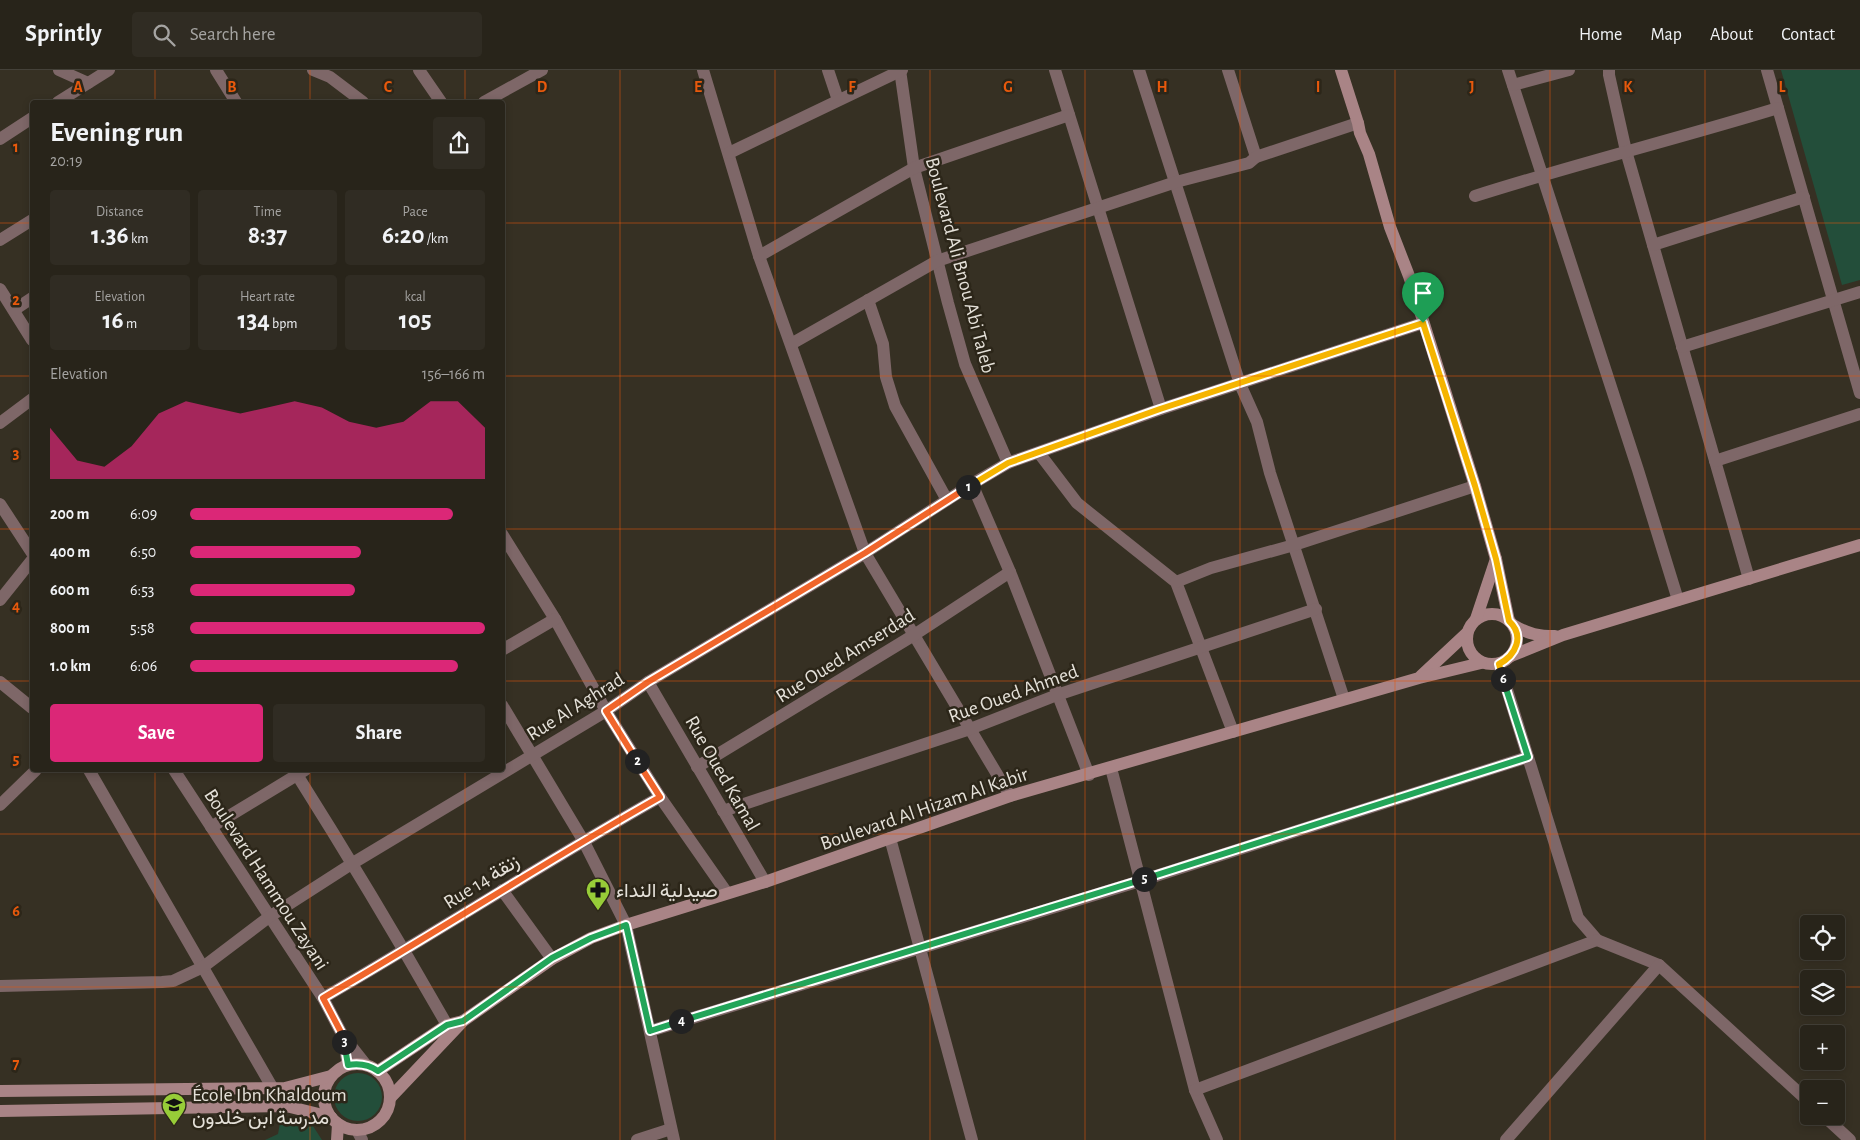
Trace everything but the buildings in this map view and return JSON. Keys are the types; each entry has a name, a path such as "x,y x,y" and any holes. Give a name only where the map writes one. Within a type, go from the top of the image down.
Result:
{"street":[{"path":"59,70 88,83"},
{"path":"61,100 109,70"},
{"path":"216,70 231,100"},
{"path":"313,70 333,73 361,100"},
{"path":"418,70 440,100"},
{"path":"487,100 525,74 542,70"},
{"path":"703,70 759,256 865,553 1010,796"},
{"path":"828,70 838,100"},
{"path":"728,153 901,70"},
{"name":"Boulevard Ali Bnou Abi Taleb","path":"901,70 914,168 966,364 1008,463"},
{"path":"1055,70 1160,409"},
{"path":"1139,70 1240,384 1257,422 1270,473 1344,699"},
{"path":"1228,70 1256,158"},
{"path":"1341,70 1360,133 1369,154 1390,227 1409,276 1475,486 1512,624 1517,636 1516,645 1511,656"},
{"path":"1508,70 1638,470 1678,600"},
{"path":"1513,85 1569,70"},
{"path":"1609,70 1626,151 1749,579"},
{"path":"1767,70 1860,393"},
{"path":"1475,196 1778,108"},
{"path":"759,256 914,168 1069,115"},
{"path":"0,139 30,119"},
{"path":"791,344 938,261 1176,182 1249,162 1358,122"},
{"path":"1653,245 1804,198"},
{"path":"0,240 30,221"},
{"path":"0,289 30,337"},
{"path":"1682,347 1860,292"},
{"path":"14,310 30,299"},
{"path":"868,300 883,344 886,377 895,406 947,500"},
{"name":"Rue Al Aghrad","path":"505,770 606,711 648,682 865,553 1008,463 1160,409 1423,323"},
{"path":"0,423 30,400"},
{"path":"1715,461 1860,414"},
{"path":"1039,453 1078,503 1176,582 1233,732"},
{"path":"972,484 1010,572 1089,775"},
{"path":"1176,582 1211,568 1294,545 1475,486"},
{"path":"0,504 30,551"},
{"path":"505,539 555,619 606,711 660,797 727,893"},
{"path":"1496,559 1476,618 1466,633 1466,642 1474,658 1481,663 1490,665 1499,664 1511,656 1562,635 1860,545"},
{"path":"0,600 30,562"},
{"name":"Rue Oued Amserdad","path":"697,767 914,635 1010,572"},
{"name":"Rue Oued Ahmed","path":"723,811 970,729 1057,695 1316,609"},
{"path":"1476,618 1484,614 1493,614 1502,616 1528,633 1542,636 1562,635"},
{"path":"505,648 555,619"},
{"name":"Boulevard Al Hizam Al Kabir","path":"1419,678 1466,633"},
{"name":"Boulevard Al Hizam Al Kabir","path":"390,1098 463,1021 552,958 591,938 626,925 764,882 1010,796 1089,775 1344,699 1481,663"},
{"path":"1499,664 1578,918 1598,940 1659,965 1800,1094"},
{"path":"0,682 30,706"},
{"name":"Rue Oued Kamal","path":"648,682 764,882"},
{"path":"505,710 583,840 626,925 672,1134 637,1140"},
{"path":"650,1031 1140,881 1528,757"},
{"path":"1111,768 1195,1090 1217,1140"},
{"path":"0,804 34,772"},
{"path":"90,772 272,1087"},
{"name":"Boulevard Hammou Zayani","path":"175,772 210,828 323,998 343,1036"},
{"path":"210,828 298,772 447,1025 447,1040"},
{"name":"Rue Al Aghrad","path":"0,986 173,981 203,967 269,917 353,863 502,772"},
{"name":"Rue 14 زنقة","path":"323,998 405,951 583,840 660,797"},
{"path":"890,838 972,1140"},
{"path":"502,890 552,958"},
{"path":"1195,1090 1598,940"},
{"path":"1506,1140 1659,965"},
{"name":"Boulevard Al Hizam Al Kabir","path":"372,1068 447,1025 463,1021"},
{"path":"343,1036 348,1065"},
{"path":"343,1036 387,1083 390,1098 386,1113 375,1125 367,1140"},
{"path":"337,1140 335,1120 326,1108 324,1097 326,1086 331,1076 339,1069 348,1065 357,1063 372,1068"},
{"path":"0,1091 285,1088 331,1076"},
{"path":"0,1111 286,1106 335,1120 359,1135 375,1125"},
{"path":"1834,1125 1850,1140"}],"green space":[{"path":"1781,70 1860,70 1860,280 1842,285"},
{"path":"358,1073 367,1075 375,1080 380,1088 382,1097 380,1106 375,1114 367,1119 358,1121 349,1119 341,1114 336,1106 334,1097 336,1088 341,1080 349,1075"},
{"path":"281,1117 311,1123 322,1140 265,1140 278,1134"}],"place":[{"name":"صيدلية النداء","path":"598,911"},
{"name":"École Ibn Khaldoum مدرسة ابن خلدون","path":"174,1126"}],"route":[{"path":"1423,323 1475,486 1496,559 1509,621 1515,626 1516,645 1511,656 1499,664 1528,757 1140,881 650,1031 626,925 591,938 552,958 463,1021 447,1025 378,1071 372,1067 357,1063 348,1065 343,1036 323,998 405,951 583,840 660,797 606,711 648,682 865,553 1008,463 1160,409 1423,323"}]}
